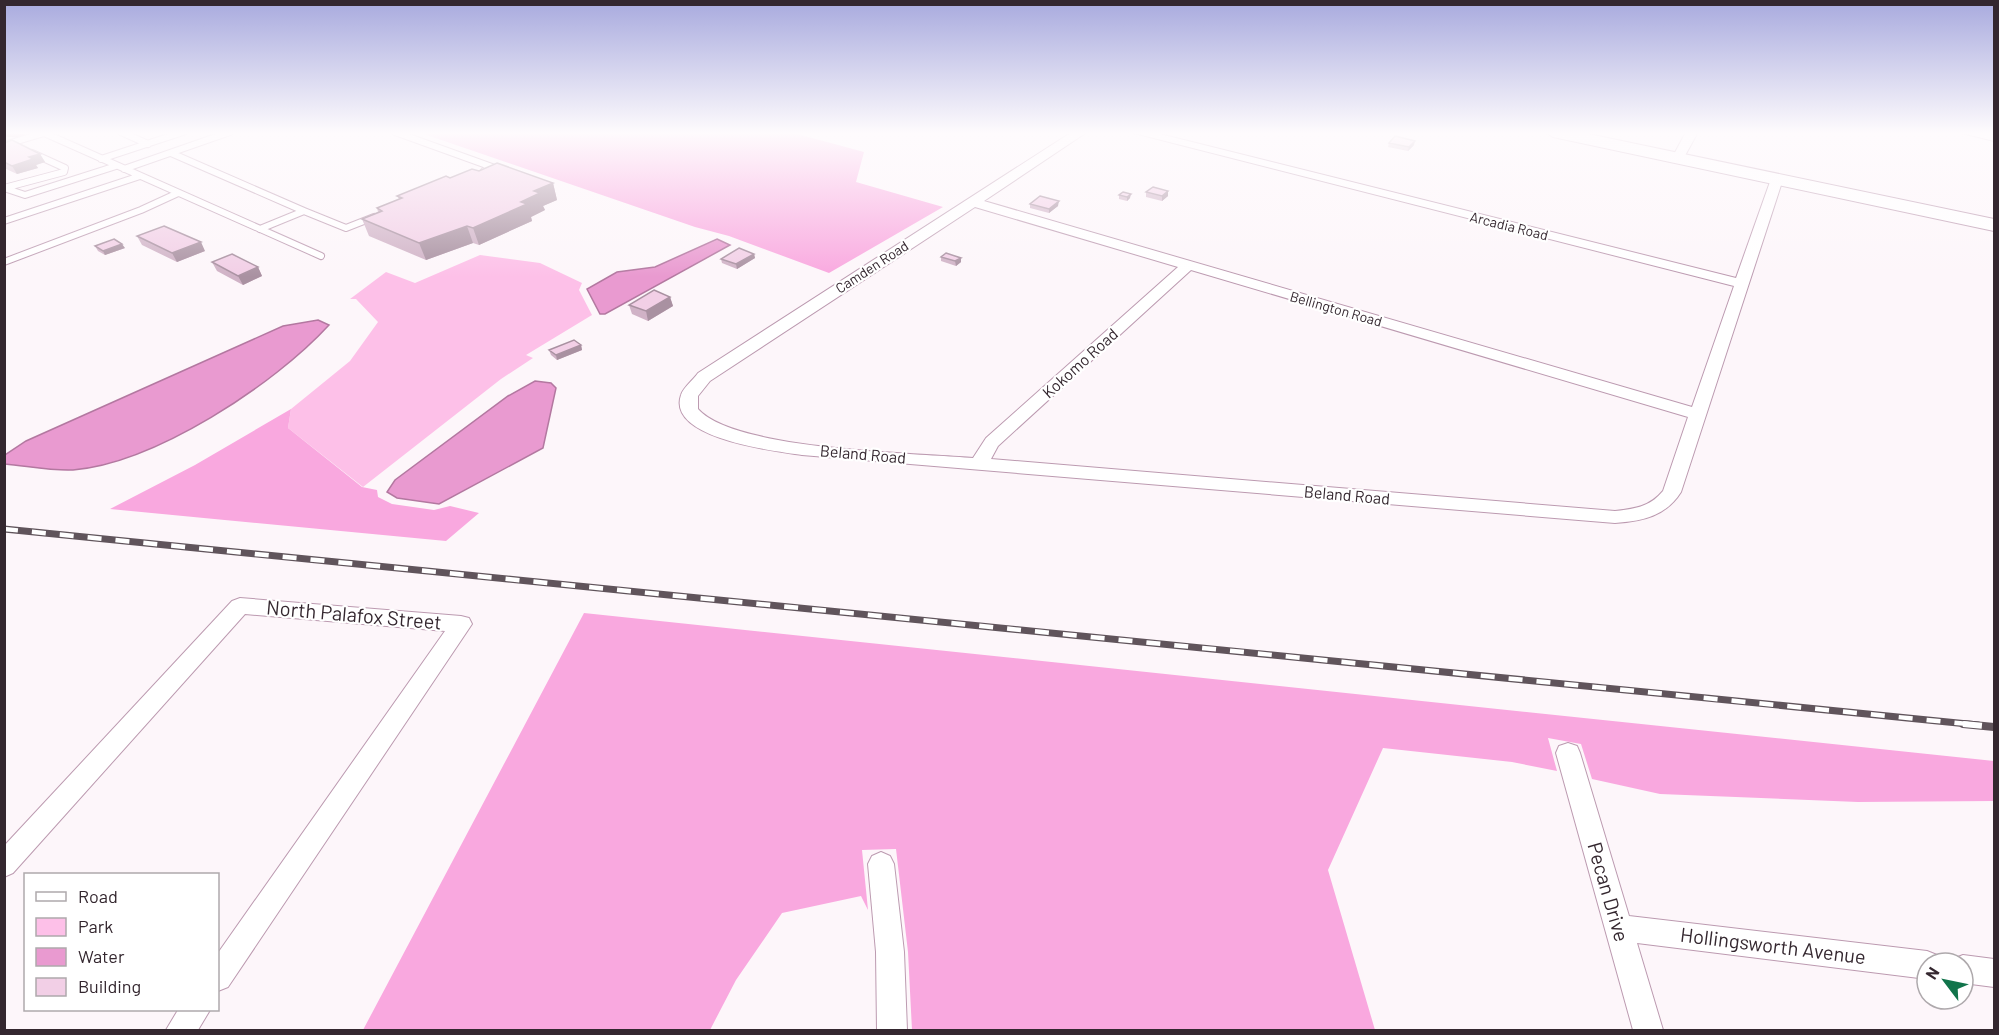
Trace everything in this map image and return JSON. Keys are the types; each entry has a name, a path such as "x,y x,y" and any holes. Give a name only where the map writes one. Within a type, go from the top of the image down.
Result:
{"street":[{"name":"Camden Road","path":"691,416 686,407 688,396 704,377 1006,180"},
{"name":"Arcadia Road","path":"1329,180 1743,284"},
{"name":"Beland Road","path":"691,416 708,427 761,442 802,449 1615,517 1654,509 1667,500 1699,415 1777,180"},
{"path":"1783,180 1995,225"},
{"name":"Bellington Road","path":"973,202 1699,415"},
{"name":"Kokomo Road","path":"981,464 983,453 992,442 1187,266"},
{"name":"North Palafox Street","path":"4,865 240,606 461,624 219,976"},
{"name":"Pecan Drive","path":"1568,753 1648,1030"},
{"path":"881,864 890,952 892,1030"},
{"name":"Hollingsworth Avenue","path":"1620,929 1657,931 1915,963"},
{"path":"1975,970 1995,973"},
{"path":"181,1030 194,1011"}],"lane":[{"path":"4,188 52,183 58,180"},
{"path":"4,188 25,195 71,180"},
{"path":"4,221 127,180"},
{"path":"150,180 321,256"},
{"path":"234,180 346,228 386,212"},
{"path":"4,262 141,210 178,193"},
{"path":"260,230 304,211"}],"green space":[{"path":"480,255 540,263 582,283 579,290 592,315 526,355 533,358 501,379 363,487 288,428 291,409 350,361 378,322 356,299 350,299 386,272 415,283"}],"shaded area":[{"path":"559,180 856,180 943,207 829,273 729,236 695,227"},
{"path":"291,409 288,428 362,487 377,490 378,497 392,504 434,510 450,506 479,513 446,541 110,509 195,465"},
{"path":"584,613 1994,761 1994,801 1858,802 1660,794 1592,779 1581,744 1548,738 1557,771 1512,762 1383,748 1328,870 1375,1030 912,1030 908,952 896,849 862,850 868,910 861,896 782,913 736,980 710,1030 363,1030"}],"water":[{"path":"717,239 730,245 605,314 600,314 587,289 617,272 655,267"},
{"path":"318,320 329,325 277,372 211,417 176,437 140,453 105,464 73,470 5,464 5,455 26,441 283,326"},
{"path":"535,381 551,383 556,388 543,448 439,504 397,498 387,492 395,480 508,396"}],"building":[{"path":"435,180 545,180 553,183 534,191 540,193 521,202 527,204 473,228 467,226 419,243 362,219 382,211 377,208 402,198 397,196"},
{"path":"1153,187 1168,191 1162,196 1146,192"},
{"path":"1123,192 1131,194 1127,197 1119,195"},
{"path":"1040,196 1059,201 1049,209 1030,204"},
{"path":"164,226 201,242 172,253 137,236"},
{"path":"114,239 122,244 103,251 95,246"},
{"path":"739,248 754,254 736,264 721,259"},
{"path":"946,253 961,258 955,261 941,257"},
{"path":"232,254 258,267 238,276 212,262"},
{"path":"654,290 670,297 646,311 629,305"},
{"path":"574,340 581,345 556,355 549,350"}],"railway":[{"path":"4,529 1978,725"},
{"path":"1963,724 1994,727"}]}
